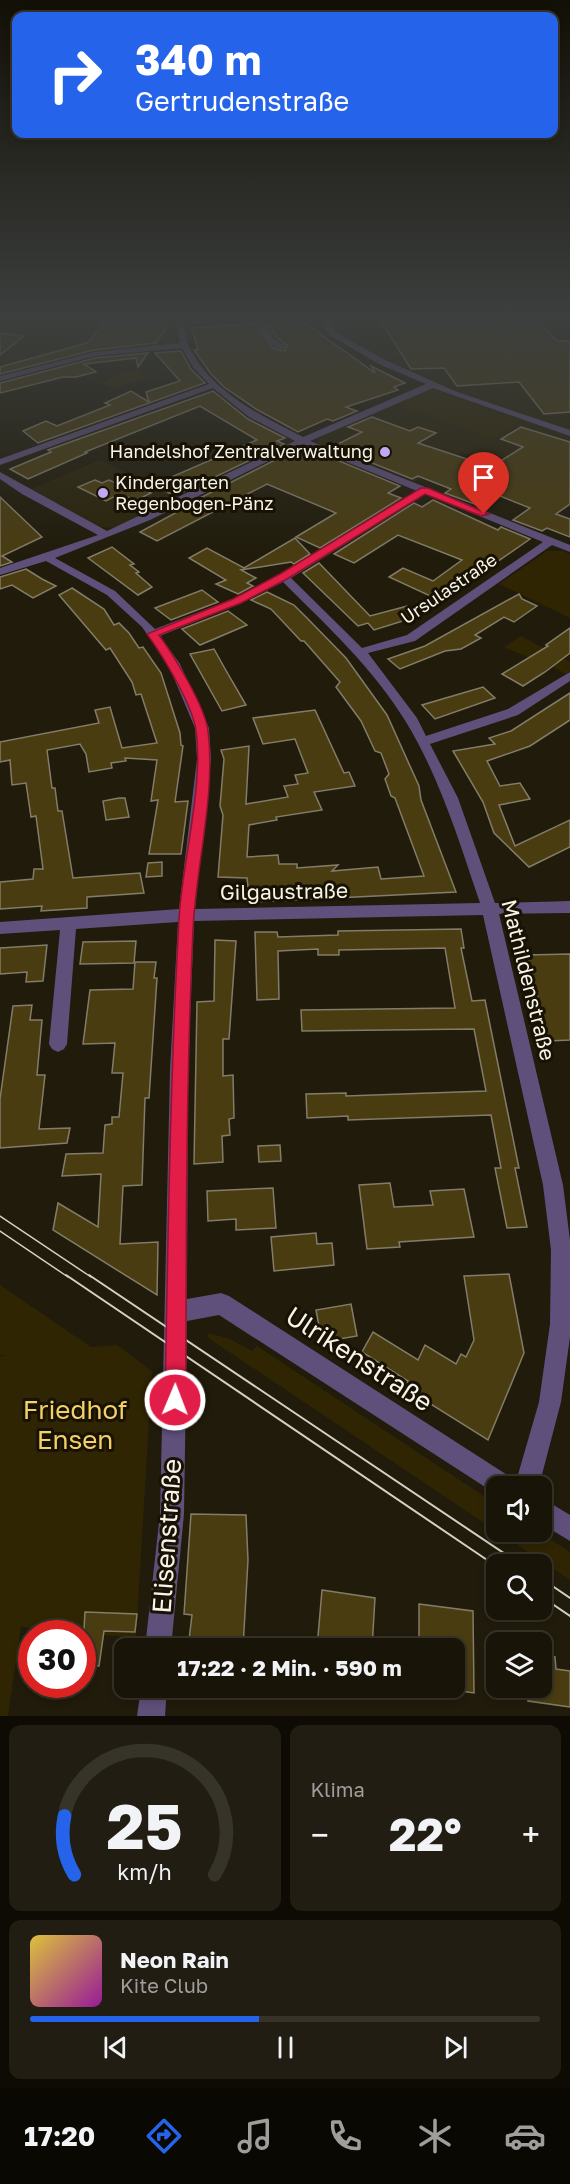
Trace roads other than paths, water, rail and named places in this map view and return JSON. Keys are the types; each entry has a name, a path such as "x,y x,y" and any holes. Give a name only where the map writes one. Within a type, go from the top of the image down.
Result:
{"street":[{"path":"0,462 55,444 174,397"},
{"path":"229,397 252,416 303,441 570,549"},
{"path":"0,572 106,536 399,397"},
{"path":"465,397 570,433"},
{"path":"0,475 106,536"},
{"path":"153,634 237,601 284,577 425,490"},
{"name":"Ursulastraße","path":"360,652 411,638 551,541"},
{"name":"Elisenstraße","path":"46,557 111,593 153,634 174,664 202,728 204,759 186,915 177,1116 172,1514 159,1638"},
{"name":"Mathildenstraße","path":"284,577 360,652 412,721 451,798 490,909 553,1185 561,1250 560,1335 550,1402 530,1476"},
{"path":"424,741 513,712 570,676"},
{"name":"Gilgaustraße","path":"0,928 186,915 570,907"},
{"path":"58,1044 69,922"},
{"name":"Ulrikenstraße","path":"176,1312 221,1304 488,1476"},
{"path":"552,1517 570,1529"},
{"path":"151,1716 153,1698"}],"tram line":[{"path":"0,1216 91,1277"},
{"path":"0,1231 68,1277"},
{"path":"66,1275 486,1559"},
{"path":"89,1275 505,1554"},
{"path":"552,1586 570,1598"},
{"path":"552,1604 570,1616"}],"place":[{"name":"Handelshof Zentralverwaltung","path":"385,452"},
{"name":"Kindergarten Regenbogen-Pänz","path":"103,493"}],"park label":[{"name":"Friedhof Ensen","path":"75,1425"}]}
